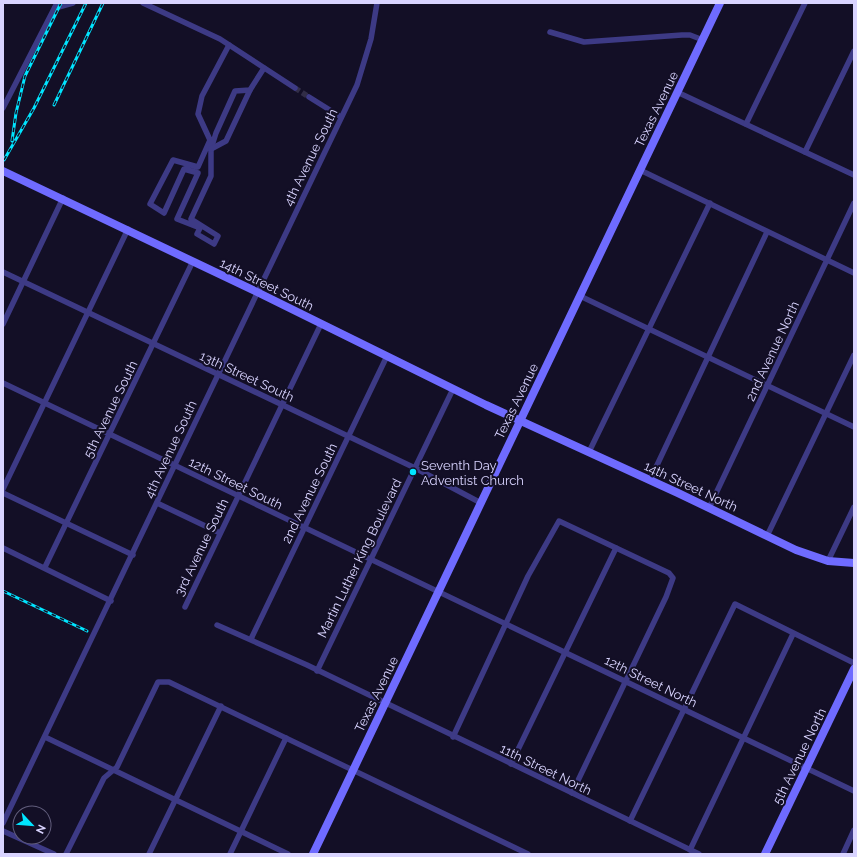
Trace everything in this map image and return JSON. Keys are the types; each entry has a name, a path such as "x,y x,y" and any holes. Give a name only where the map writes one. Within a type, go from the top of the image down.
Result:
{"street":[{"path":"4,108 56,5 73,3"},
{"path":"143,3 229,45 295,88"},
{"name":"4th Avenue South","path":"3,823 133,555 257,292 357,85 371,38 377,3"},
{"name":"Texas Avenue","path":"313,854 720,3"},
{"path":"746,124 805,3"},
{"path":"550,32 584,42 682,35 690,35 703,40"},
{"path":"229,45 202,96 198,114 210,140 204,155 198,167 173,160 150,204 164,213 184,169 198,173 177,219 200,228 197,234 214,244 218,236 191,219 211,176 211,149 216,133 235,91 250,90"},
{"path":"805,152 854,52"},
{"path":"211,149 226,141 250,90 264,68"},
{"path":"678,92 854,175"},
{"path":"309,97 341,118"},
{"path":"640,170 854,273"},
{"name":"14th Street South","path":"4,174 64,198 453,389 520,420"},
{"path":"3,324 64,198"},
{"path":"589,452 710,203"},
{"name":"2nd Avenue North","path":"709,508 854,203"},
{"path":"3,489 128,229"},
{"path":"650,480 767,232"},
{"name":"5th Avenue South","path":"45,567 194,261"},
{"name":"13th Street South","path":"3,272 415,468 481,503"},
{"path":"580,296 854,427"},
{"name":"3rd Avenue South","path":"184,608 322,324"},
{"path":"767,536 854,355"},
{"name":"2nd Avenue South","path":"251,639 387,356"},
{"name":"12th Street South","path":"3,382 438,592"},
{"name":"Martin Luther King Boulevard","path":"317,671 453,389"},
{"name":"14th Street North","path":"520,420 796,550 828,561 854,563"},
{"path":"3,493 133,555"},
{"path":"157,503 220,534"},
{"path":"828,561 854,507"},
{"path":"453,736 528,576 558,522 669,573 672,579 666,597 572,794"},
{"path":"3,548 45,567 110,601"},
{"path":"511,764 616,548"},
{"name":"12th Street North","path":"438,592 854,791"},
{"path":"630,821 735,604 793,634 854,662"},
{"name":"11th Street North","path":"216,625 251,639 699,854"},
{"path":"690,850 793,634"},
{"name":"5th Avenue North","path":"765,854 854,669"},
{"path":"66,854 104,778 117,767 158,682 169,682 221,706 528,854"},
{"path":"149,854 221,706"},
{"path":"45,737 288,854"},
{"path":"230,854 286,738"},
{"path":"842,854 854,830"},
{"path":"3,831 54,854"}],"tunnel":[{"path":"295,88 309,97"}],"railway":[{"path":"12,141 16,113 25,76 61,3"},
{"path":"4,160 34,108 86,3"},
{"path":"54,105 103,3"},
{"path":"3,591 87,631"}],"place":[{"name":"Seventh Day Adventist Church","path":"413,472"}]}
